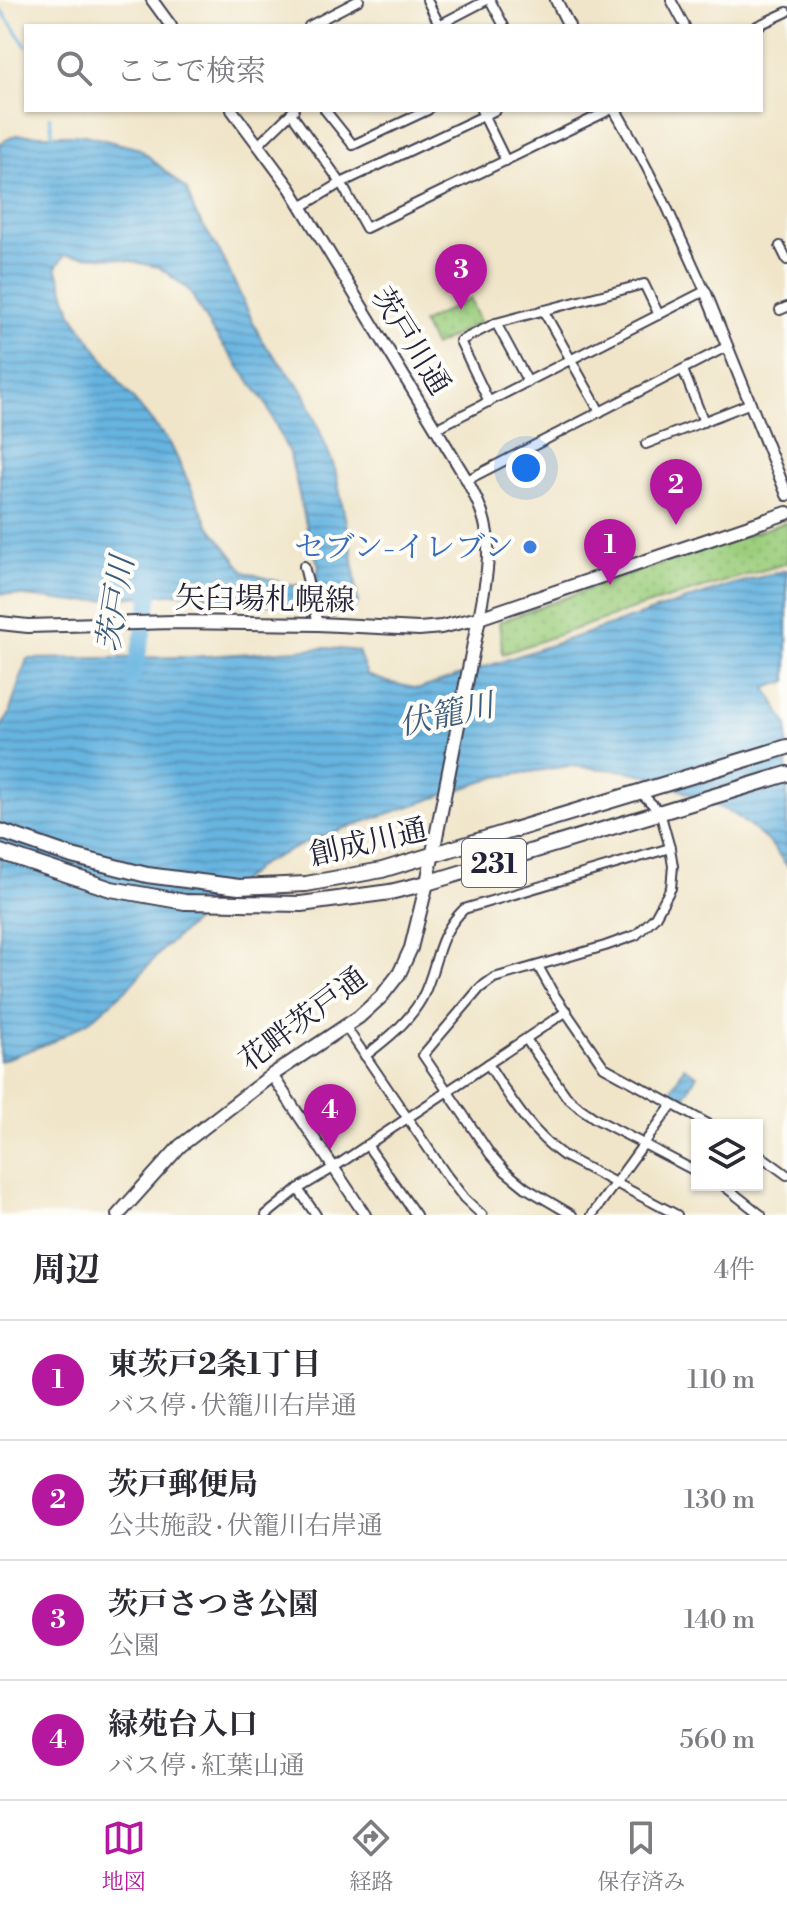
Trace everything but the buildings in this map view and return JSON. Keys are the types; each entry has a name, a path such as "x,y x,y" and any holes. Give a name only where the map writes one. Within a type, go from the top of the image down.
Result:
{"highway":[{"name":"創成川通","path":"0,831 72,856 147,875 239,887 306,884 382,870 432,856 787,747"},
{"name":"創成川通","path":"0,852 111,889 185,902 301,904 390,892 427,883 787,774"}],"main road":[{"name":"矢臼場札幌線","path":"0,623 28,626 316,620 419,629 452,625 787,513"},
{"name":"花畔茨戸通","path":"118,1215 180,1146 272,1075 359,1017 381,997 399,974 411,948 427,883 479,618"}],"street":[{"path":"152,0 170,24"},
{"path":"313,24 359,0"},
{"path":"427,0 438,24"},
{"path":"443,24 489,0 503,24"},
{"path":"556,0 568,24"},
{"path":"671,0 684,24"},
{"path":"761,24 787,12"},
{"name":"茨戸川通","path":"233,112 290,188 437,428 481,508 488,547 479,618"},
{"path":"258,145 293,112 341,183 366,228 608,112"},
{"path":"327,112 353,145 424,112"},
{"path":"613,112 664,201 705,291 787,495"},
{"path":"301,207 341,183 482,113 506,161"},
{"path":"780,246 787,260"},
{"path":"489,402 460,341 496,323 644,284 659,315"},
{"path":"437,428 705,291"},
{"path":"543,310 600,412"},
{"path":"496,323 528,382"},
{"path":"467,480 728,346"},
{"path":"683,370 704,422"},
{"path":"646,444 751,403"},
{"path":"304,566 316,620"},
{"path":"572,1215 526,1188 505,1171 490,1154 423,1055 480,988 494,978 636,935 655,917 671,888 673,866 660,812 642,791"},
{"path":"365,1056 398,1029 416,1007 430,979 446,930 464,909 670,848"},
{"path":"538,966 604,1067 699,1119"},
{"path":"266,1215 298,1189 567,1011"},
{"path":"345,1026 464,1198 482,1215"},
{"path":"526,1039 566,1096 596,1119 691,1169"},
{"path":"488,1064 521,1115 549,1146 677,1215"},
{"path":"272,1075 365,1215"},
{"path":"592,1215 672,1105"},
{"path":"367,1145 416,1215"},
{"path":"763,1157 787,1175"},
{"path":"298,1189 316,1215"},
{"path":"731,1191 761,1215"}],"green space":[{"path":"470,299 480,322 434,346 422,323"},
{"path":"787,522 787,563 633,609 503,654 499,622"}],"water":[{"path":"16,135 85,135 140,149 187,190 195,213 220,252 262,341 304,392 335,469 352,552 358,603 353,609 320,612 180,593 76,602 0,593 0,143","holes":["65,255 116,258 159,267 189,290 211,329 265,402 290,455 310,542 319,566 316,581 293,586 245,572 208,524 170,443 124,388 72,314 56,267"]},
{"name":"伏籠川","path":"787,570 787,681 766,688 787,725 787,866 770,843 734,814 650,776 569,766 497,777 316,838 261,864 162,950 128,988 91,1020 52,1042 0,1061 0,728 8,717 27,659 192,657 327,648 358,651 367,675 419,689 731,585"},
{"path":"684,1067 697,1075 684,1098 671,1091"}],"waterway":[{"path":"0,8 24,43"},
{"path":"50,117 53,137"},
{"name":"茨戸川","path":"132,679 147,617 152,576"}],"place":[{"name":"茨戸さつき公園","path":"461,310"},
{"name":"茨戸郵便局","path":"676,525"},
{"name":"セブン-イレブン","path":"530,547"},
{"name":"東茨戸2条1丁目","path":"610,585"},
{"name":"緑苑台入口","path":"330,1150"}]}
